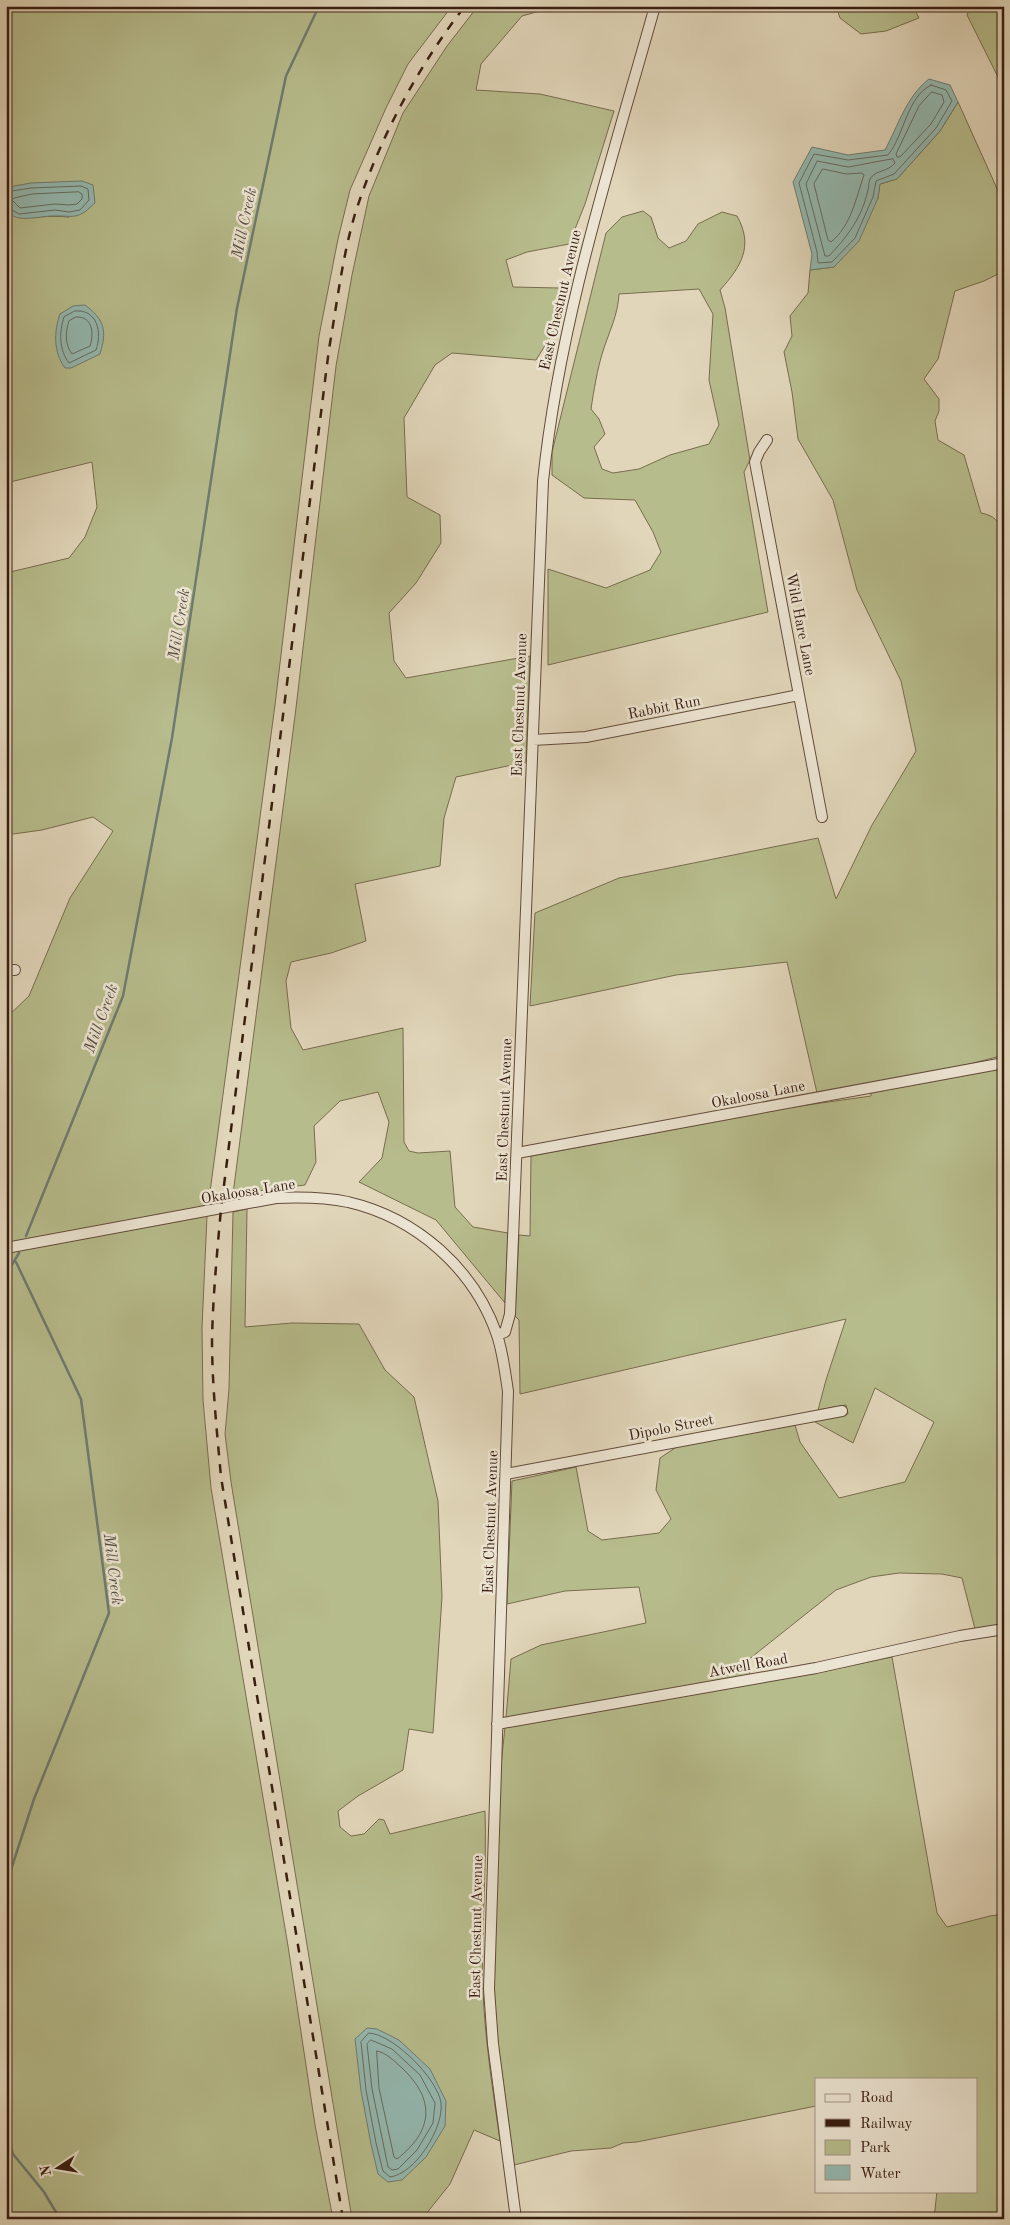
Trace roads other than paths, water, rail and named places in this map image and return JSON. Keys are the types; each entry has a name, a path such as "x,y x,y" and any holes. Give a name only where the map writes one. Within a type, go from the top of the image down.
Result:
{"street":[{"name":"East Chestnut Avenue","path":"516,2219 493,2044 488,1989 508,1391 504,1359 497,1335 505,1332 510,1314 543,481 548,435 570,313 655,6"},
{"name":"Wild Hare Lane","path":"768,440 759,452 755,462 822,817"},
{"name":"Rabbit Run","path":"533,740 586,737 800,695"},
{"name":"Okaloosa Lane","path":"517,1153 1004,1063"},
{"name":"Okaloosa Lane","path":"6,1248 276,1198 312,1197 347,1202 369,1208 398,1220 438,1247 450,1258 470,1283 485,1308 497,1335"},
{"name":"Dipolo Street","path":"506,1474 842,1411"},
{"name":"Atwell Road","path":"496,1724 816,1668 960,1636 1004,1629"}],"water":[{"path":"929,79 950,85 958,102 940,131 897,179 880,184 878,198 859,241 834,267 810,270 812,254 793,182 812,147 848,155 885,150 908,103"},
{"path":"82,181 93,185 95,203 80,215 24,218 11,215 7,210 6,196 9,187 31,183"},
{"path":"85,305 92,310 103,326 104,332 100,354 71,368 65,368 58,355 56,341 60,314 73,306"},
{"path":"367,2028 377,2029 399,2040 430,2069 446,2101 445,2126 426,2157 402,2180 388,2182 378,2174 371,2144 361,2091 355,2039"}],"waterway":[{"name":"Mill Creek","path":"26,1236 123,996 172,738 237,308 286,76 319,6"},
{"path":"6,1275 19,1253"},
{"name":"Mill Creek","path":"6,1885 34,1799 109,1613 81,1399 16,1262"},
{"name":"Mill Creek","path":"6,2131 13,2154 44,2192 60,2219"}],"railway":[{"path":"343,2219 221,1477 213,1374 213,1307 221,1209 329,349 343,264 355,214 388,132 415,79 465,6"}]}
